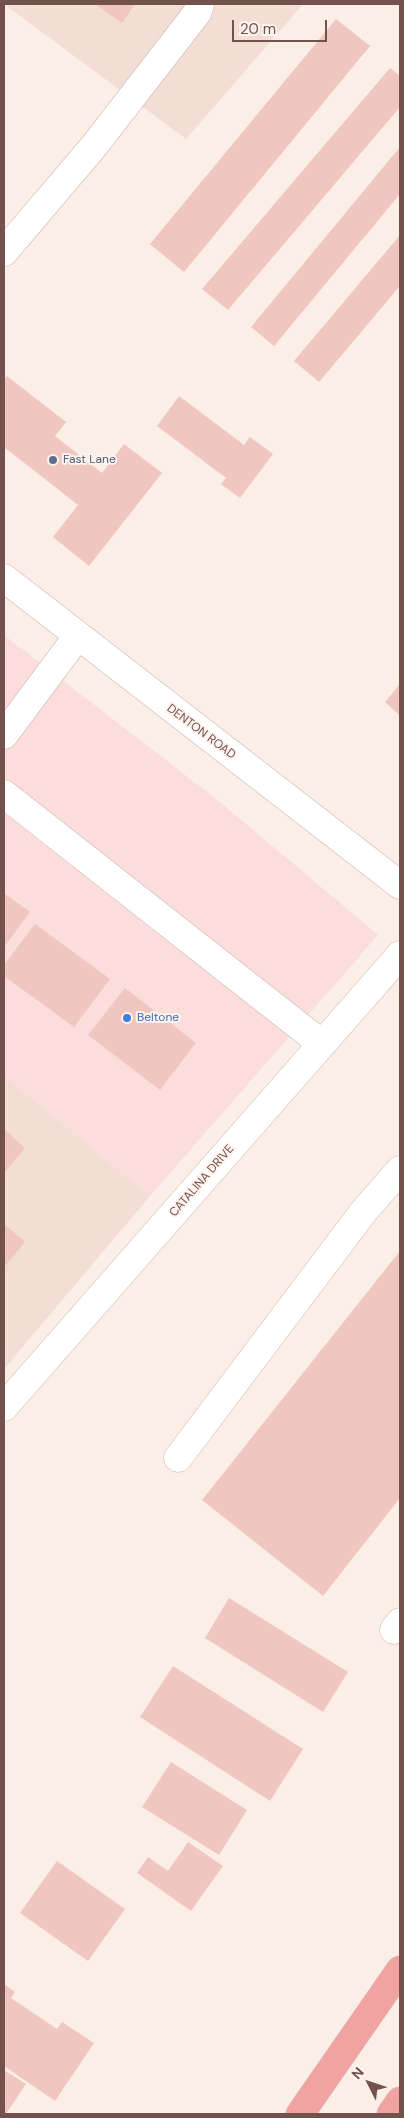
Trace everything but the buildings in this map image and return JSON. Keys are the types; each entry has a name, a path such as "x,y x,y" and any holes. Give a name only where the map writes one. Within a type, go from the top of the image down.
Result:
{"highway":[{"path":"300,2114 400,1970"},
{"path":"392,2114 400,2101"}],"street":[{"path":"4,252 94,146 197,13 200,4"},
{"name":"DENTON ROAD","path":"4,578 77,637 400,885"},
{"path":"4,734 77,637"},
{"path":"4,794 322,1044"},
{"name":"CATALINA DRIVE","path":"4,1407 400,956"},
{"path":"178,1458 364,1211 400,1170"}],"shaded area":[{"path":"4,4 303,4 186,139"},
{"path":"4,635 220,802 378,935 150,1196 4,1075"},
{"path":"4,1075 150,1196 4,1369"}],"place":[{"name":"Fast Lane","path":"53,460"},
{"name":"Beltone","path":"127,1018"}]}
